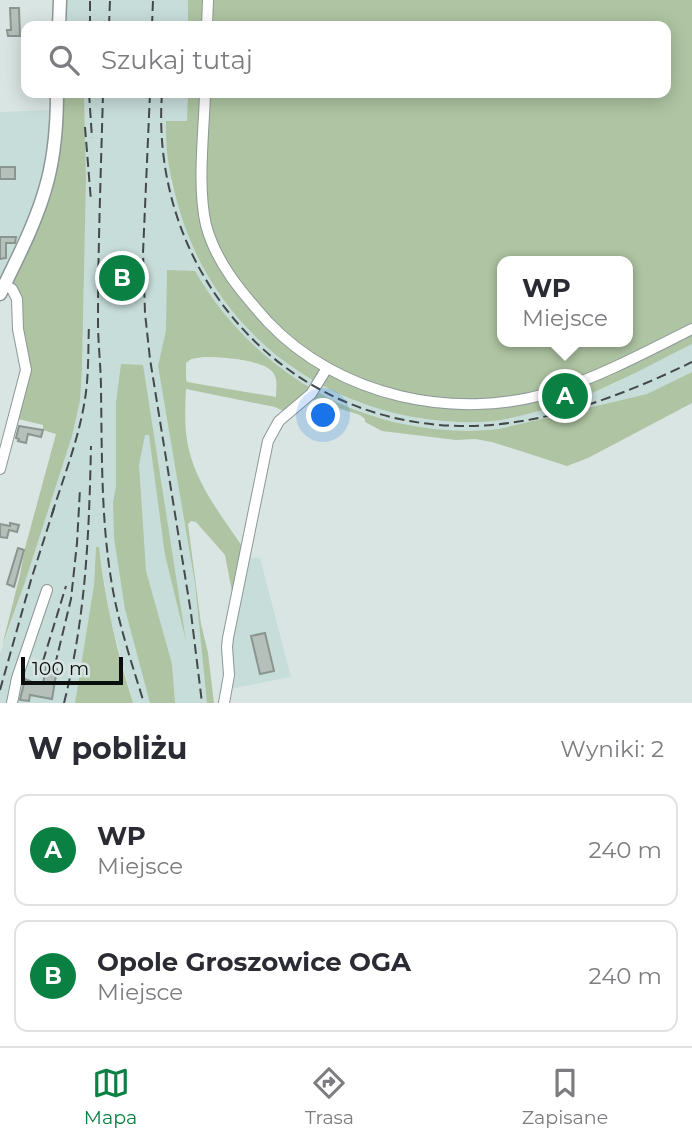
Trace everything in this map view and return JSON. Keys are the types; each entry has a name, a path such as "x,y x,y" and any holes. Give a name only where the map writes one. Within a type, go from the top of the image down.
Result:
{"main road":[{"path":"59,21 60,0"},
{"path":"2,289 30,228 47,181 53,149 57,98"}],"street":[{"path":"207,21 208,0"},
{"path":"205,98 203,205 207,227 216,250 233,281 275,328 297,347 327,368 367,387 415,399 458,404 496,402 543,394 611,369 692,329"},
{"path":"0,469 26,370 18,329 17,299 12,289 2,289"},
{"path":"223,703 229,675 228,638 268,441 275,425 314,390 327,368"},
{"path":"12,703 17,678 47,590"}],"shaded area":[{"path":"60,0 188,0 188,21 59,21"},
{"path":"84,98 188,98 188,121 166,121 171,184 192,245 207,275 222,299 249,331 290,366 336,393 360,403 420,419 485,422 508,419 563,404 616,383 692,344 692,372 647,394 499,429 440,430 402,424 365,413 324,396 272,363 230,321 195,271 167,307 166,330 158,366 195,584 207,703 133,703 110,617 99,548 96,548 94,585 75,703 0,703 0,654 72,436 80,401 86,178"},
{"path":"57,110 51,162 0,294 0,112"},
{"path":"245,557 260,558 291,677 225,690 227,647"}],"green space":[{"path":"188,0 692,0 692,344 585,396 579,382 549,393 554,407 500,420 431,420 383,410 337,393 295,369 258,339 226,303 200,262 181,215 168,157 166,121 187,121 188,98 671,98 671,21 188,21"},
{"path":"56,98 84,98 86,178 80,401 72,436 2,646 56,434 43,430 43,425 14,418 25,379 17,305 5,285 40,204"},
{"path":"167,270 195,271 221,309 251,343 286,372 323,395 364,413 407,425 452,430 499,429 647,394 692,372 692,403 588,458 567,466 492,442 382,431 365,422 360,415 306,398 288,413 275,407 186,389 186,435 193,464 213,503 246,552 235,607 225,555 196,522 191,521 188,524 214,703 207,703 195,584 158,366 166,330","holes":["230,358 262,365 274,374 276,397 187,382 186,363 191,359"]},
{"path":"121,364 143,365 186,641 165,555 149,435 145,435 139,465 146,571 172,664 175,703 150,703 125,609 114,538 113,502 116,487 116,402"},
{"path":"96,547 99,547 112,626 133,703 75,703 94,585"}],"building":[{"path":"10,8 19,8 20,36 8,36 7,30 11,30"},
{"path":"0,167 15,167 15,179 0,179"},
{"path":"0,237 16,237 15,243 6,243 6,258 0,259"},
{"path":"19,426 43,430 41,437 28,434 26,443 18,441 16,438"},
{"path":"10,523 19,525 17,532 9,530 7,538 0,537 0,524 10,526"},
{"path":"18,548 24,550 14,587 7,584"},
{"path":"265,633 274,671 260,674 251,636"},
{"path":"46,667 57,669 52,699 30,695 29,701 20,700 25,679 43,684"}],"railway":[{"path":"90,0 90,21"},
{"path":"109,21 110,0"},
{"path":"152,21 153,0"},
{"path":"89,98 92,138"},
{"path":"103,98 98,321 104,512 108,561 115,600 144,703"},
{"path":"150,98 143,253 145,313 191,613 202,703"},
{"path":"162,98 164,159 179,221 205,278 242,328 288,369 342,400 402,420 469,426 498,424 584,406 639,386 692,362"},
{"path":"85,127 91,201"},
{"path":"52,514 71,457 85,399 89,324"},
{"path":"64,703 82,607 91,446"},
{"path":"55,665 71,599 80,489"},
{"path":"0,690 55,505"},
{"path":"43,661 66,586"}],"place":[{"name":"Opole Groszowice OGA","path":"122,278"},
{"name":"WP","path":"565,396"}]}
